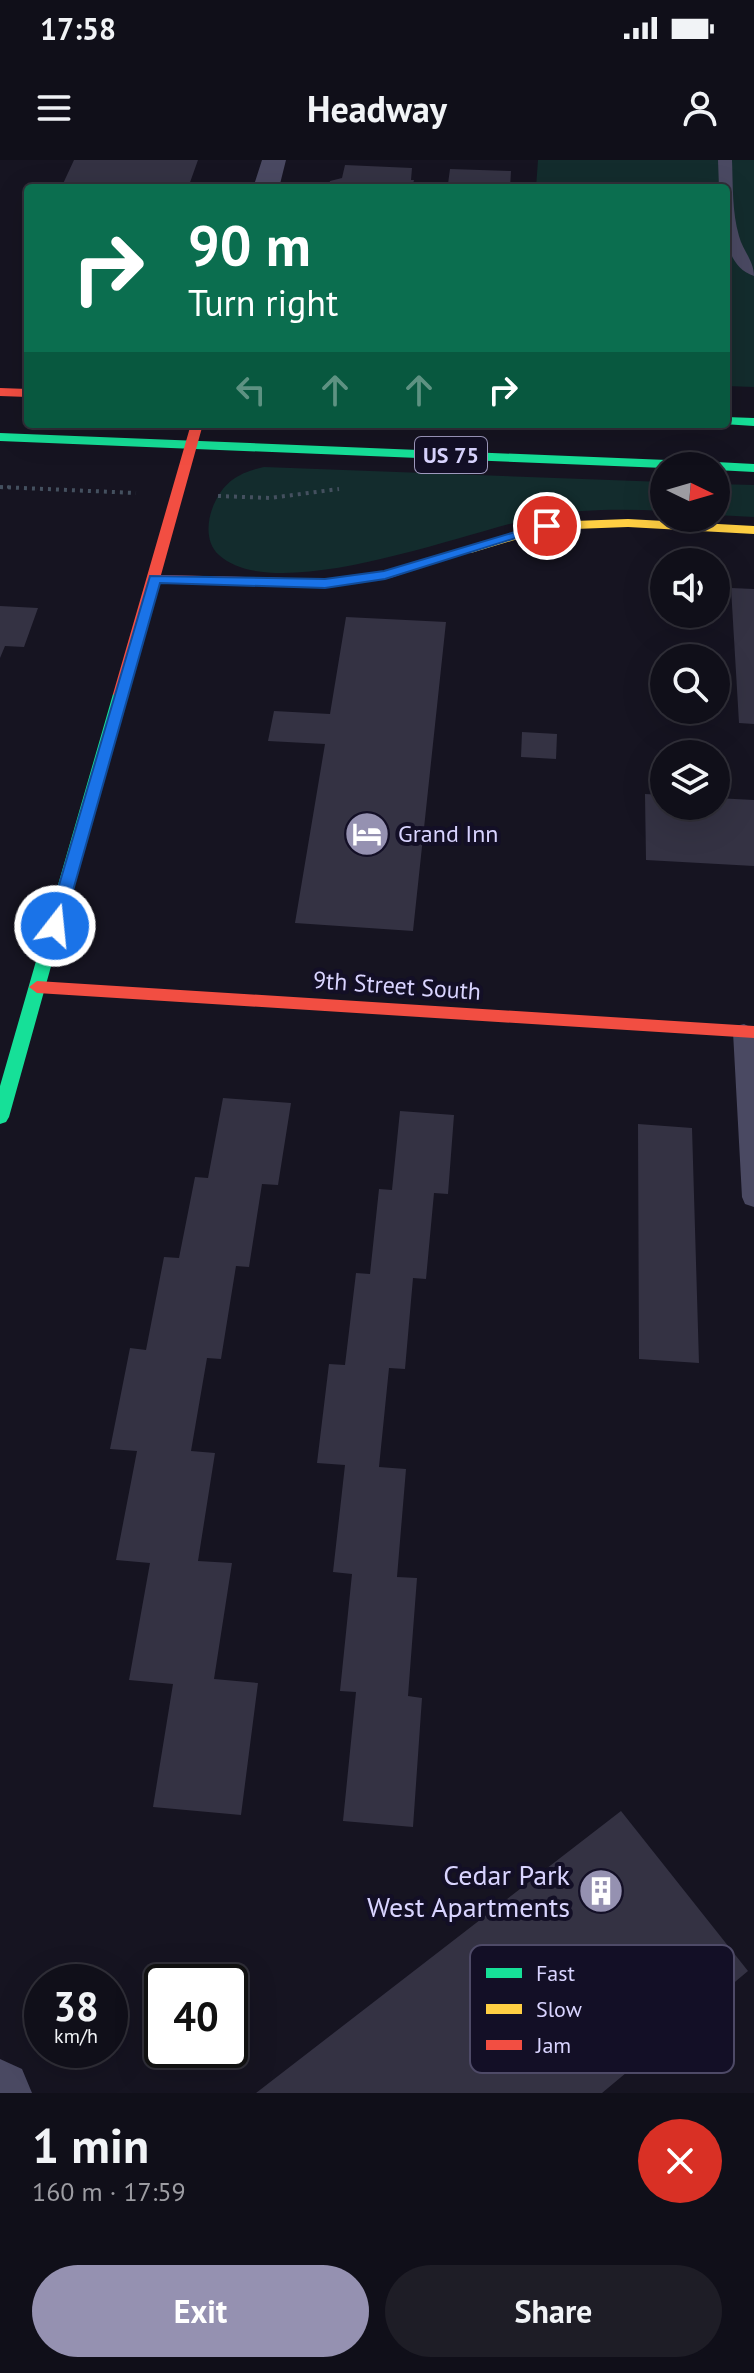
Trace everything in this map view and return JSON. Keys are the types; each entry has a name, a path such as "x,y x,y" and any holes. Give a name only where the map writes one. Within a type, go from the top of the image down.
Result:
{"street":[{"path":"267,184 274,160"},
{"path":"0,392 24,393"},
{"path":"730,421 754,422"},
{"path":"0,1117 196,428"},
{"name":"US 75","path":"0,437 650,463"},
{"name":"US 75","path":"730,467 754,468"},
{"path":"154,579 325,583 385,575 547,526 628,523 754,530"},
{"name":"9th Street South","path":"37,987 749,1032"}],"lane":[{"path":"725,160 727,184"},
{"path":"730,219 735,246 754,272"},
{"path":"749,1032 754,1197"}],"path":[{"path":"0,487 120,492"},
{"path":"209,495 270,498 341,489"}],"green space":[{"path":"538,160 754,160 754,387 730,386 730,184 536,184"},
{"path":"264,467 650,481 650,511 603,510 543,516 376,560 284,573 247,569 219,555 211,543 209,521 216,500 230,482 242,474"},
{"path":"730,484 754,485 754,517 730,516"}],"building":[{"path":"74,160 198,160 189,184 63,184"},
{"path":"345,165 412,168 411,180 414,180 413,184 329,184 342,178"},
{"path":"450,169 511,171 510,184 448,184"},
{"path":"731,588 754,589 754,724 739,723"},
{"path":"0,606 38,608 24,647 5,646 0,658"},
{"name":"Grand Inn","path":"346,617 446,622 413,931 295,923 325,744 268,741 274,711 330,714"},
{"path":"522,732 557,734 556,759 521,757"},
{"path":"645,794 650,794 650,820 730,820 730,799 754,800 754,866 646,860"},
{"path":"223,1098 291,1103 278,1185 262,1184 249,1267 236,1266 221,1359 207,1358 191,1451 215,1453 198,1561 232,1563 214,1679 258,1683 241,1815 153,1807 173,1684 129,1680 150,1563 116,1560 137,1451 110,1449 130,1348 146,1350 164,1257 179,1258 195,1177 208,1178"},
{"path":"400,1111 454,1115 448,1194 434,1193 426,1279 413,1278 405,1369 389,1368 379,1467 406,1469 397,1577 417,1578 408,1696 422,1698 413,1827 343,1821 356,1692 340,1691 352,1574 333,1572 345,1465 317,1463 329,1364 345,1365 356,1273 370,1274 379,1189 392,1190"},
{"path":"638,1124 692,1128 699,1363 639,1359"},
{"path":"621,1811 727,1945 470,1945 470,2073 626,2073 602,2093 256,2093"},
{"path":"734,1953 748,1971 734,1983"}],"traffic: fast":[{"path":"730,421 754,422"},
{"path":"0,437 650,464"},
{"path":"730,467 754,468"},
{"path":"0,1117 120,694"}],"traffic: slow":[{"path":"471,549 547,526 628,523 754,530"}],"traffic: jam":[{"path":"0,392 24,393"},
{"path":"120,694 196,428"},
{"path":"154,579 325,583 385,575 471,549"},
{"path":"37,987 754,1032"}],"place":[{"name":"Grand Inn","path":"367,834"},
{"name":"Cedar Park West Apartments","path":"601,1891"}],"route":[{"path":"55,926 154,579 325,583 385,575 547,526"}]}
